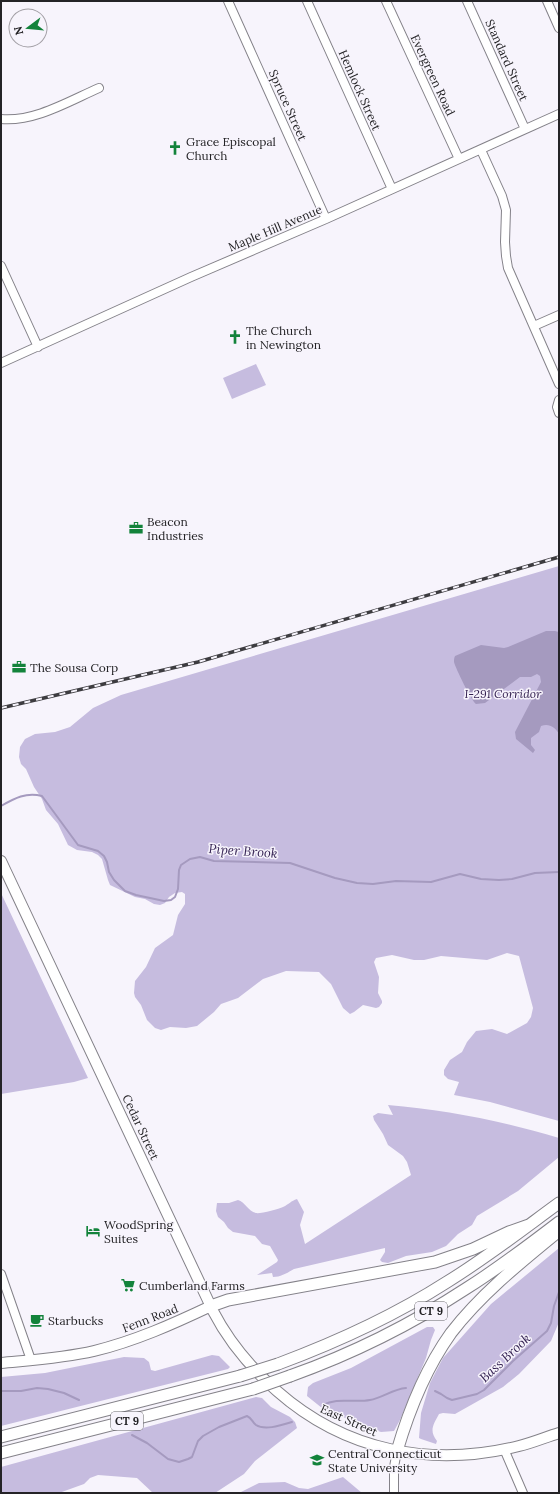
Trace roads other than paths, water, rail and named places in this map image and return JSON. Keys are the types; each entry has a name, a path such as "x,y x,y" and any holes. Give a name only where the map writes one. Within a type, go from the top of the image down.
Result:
{"highway":[{"name":"CT 9","path":"1,1437 240,1376 278,1364 347,1336 410,1304 470,1268 559,1203"},
{"name":"CT 9","path":"1,1453 253,1389 290,1376 372,1342 428,1312 480,1280 559,1222"},
{"path":"211,1306 228,1300 435,1262 466,1252 529,1225"},
{"path":"397,1451 421,1386 436,1357 451,1334 482,1298 559,1231"}],"main road":[{"name":"Cedar Street","path":"1,861 224,1331 241,1354 277,1391"},
{"name":"Fenn Road","path":"1,1363 85,1353 118,1345 158,1330 211,1306"},
{"name":"East Street","path":"277,1391 304,1413 336,1431 370,1445 397,1451 421,1454 451,1455 520,1446 559,1433"}],"street":[{"name":"Spruce Street","path":"228,1 326,219"},
{"name":"Hemlock Street","path":"307,1 392,189"},
{"name":"Evergreen Road","path":"386,1 459,159"},
{"name":"Standard Street","path":"467,1 525,129"},
{"path":"547,1 559,28"},
{"path":"1,119 19,118 42,112 99,88"},
{"name":"Maple Hill Avenue","path":"1,363 559,114"},
{"path":"481,150 502,196 506,210 505,242 508,268 559,384"},
{"path":"1,266 38,347"},
{"path":"534,326 559,315"},
{"path":"559,400 557,407 559,413"},
{"path":"1,1274 31,1360"},
{"path":"504,1449 523,1493"},
{"path":"394,1493 394,1467 397,1451"}],"waterway":[{"name":"Piper Brook","path":"1,806 21,796 42,796 78,845 98,851 104,856 109,872 114,880 125,891 164,901 171,900 175,897 178,889 179,870 181,865 190,859 200,857 214,861 290,863 335,878 357,883 373,884 396,881 431,882 460,874 481,879 499,880 512,879 535,873 559,872"},
{"name":"Bass Brook","path":"435,1391 452,1400 477,1394 484,1390 513,1361 547,1331 551,1323 554,1306 559,1292"},
{"name":"Bass Brook","path":"1,1391 21,1391 37,1388 48,1389 64,1393 79,1400"},
{"name":"Bass Brook","path":"323,1405 334,1401 370,1400 406,1388"},
{"name":"Bass Brook","path":"132,1435 147,1443 168,1459 179,1462 192,1457 198,1441 203,1436 219,1427 247,1416 260,1427 274,1427 292,1422"}],"railway":[{"path":"1,708 198,662 559,557"}],"place":[{"name":"Grace Episcopal Church","path":"175,148"},
{"name":"The Church in Newington","path":"235,337"},
{"name":"Beacon Industries","path":"136,528"},
{"name":"The Sousa Corp","path":"19,667"},
{"name":"WoodSpring Suites","path":"93,1231"},
{"name":"Cumberland Farms","path":"128,1285"},
{"name":"Starbucks","path":"37,1320"},
{"name":"Central Connecticut State University","path":"317,1460"}],"park label":[{"name":"I-291 Corridor","path":"503,693"}]}
